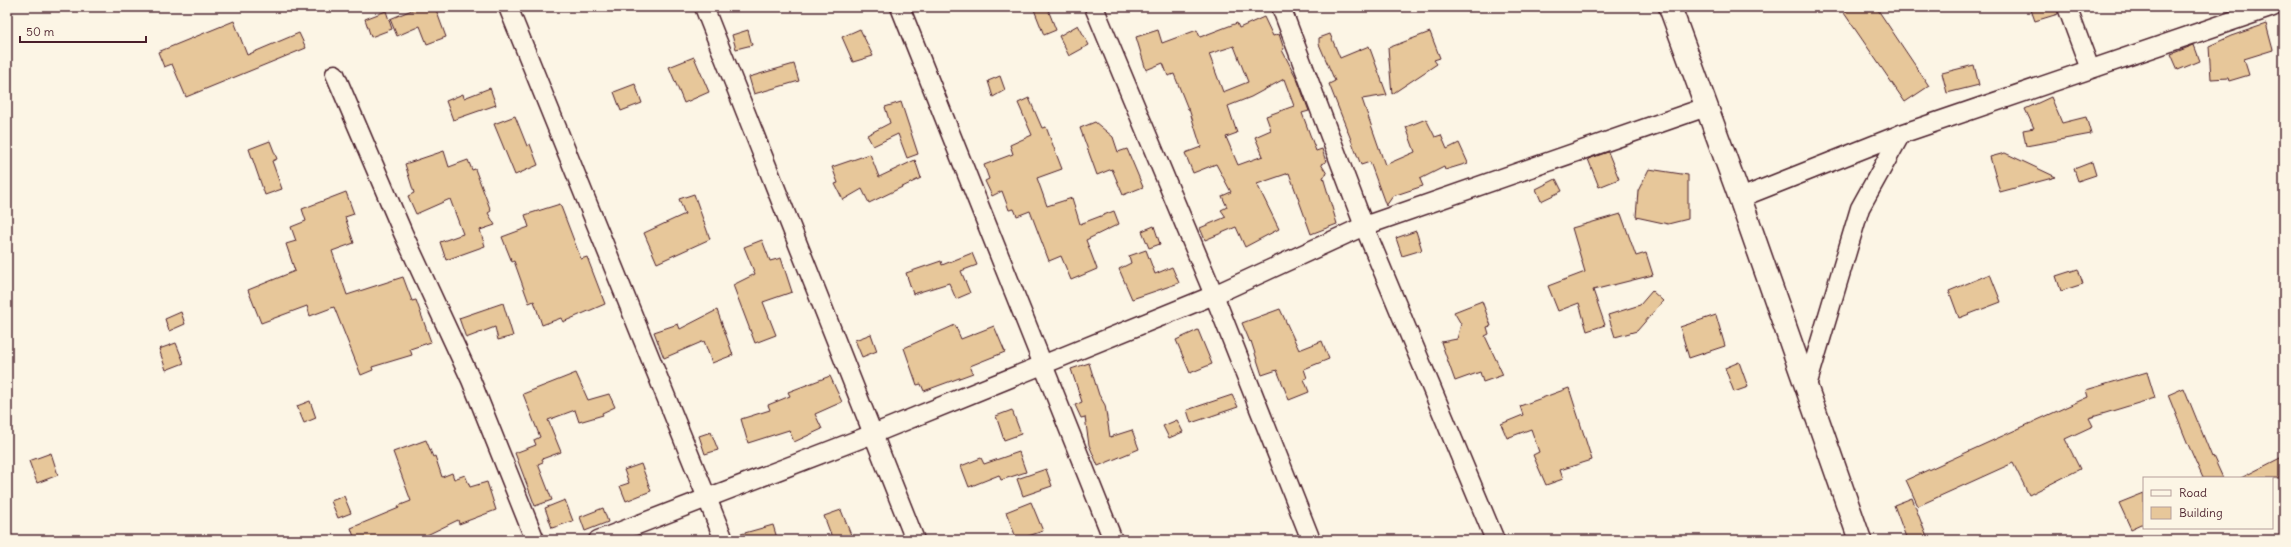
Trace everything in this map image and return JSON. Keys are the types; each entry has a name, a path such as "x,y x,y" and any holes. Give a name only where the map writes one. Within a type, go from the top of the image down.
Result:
{"main road":[{"path":"1670,7 1740,198 1860,540"}],"street":[{"path":"508,7 724,540"},
{"path":"704,7 915,540"},
{"path":"900,7 1042,366 1113,540"},
{"path":"1094,7 1214,295 1312,540"},
{"path":"1281,7 1364,226 1495,540"},
{"path":"1740,198 1901,134 2273,7"},
{"path":"2070,9 2090,69"},
{"path":"335,74 402,233 471,380 535,540"},
{"path":"598,540 873,434 1042,366 1214,295 1364,226 1706,107"},
{"path":"1806,389 1860,208 1901,134"}],"building":[{"path":"419,7 435,7 446,37 427,44 420,26 397,36 390,19"},
{"path":"1033,7 1047,7 1056,30 1044,35"},
{"path":"1852,7 1876,7 1929,86 1905,102 1844,13"},
{"path":"2030,7 2057,7 2058,14 2035,21"},
{"path":"386,11 392,29 371,37 365,19"},
{"path":"1264,17 1273,36 1279,34 1284,49 1282,50 1297,79 1309,111 1302,113 1316,151 1322,149 1326,162 1321,164 1327,174 1323,177 1337,224 1311,234 1289,173 1257,184 1279,229 1245,247 1236,227 1205,240 1200,228 1226,217 1221,210 1227,207 1222,196 1231,192 1216,164 1193,173 1185,153 1201,147 1189,109 1174,74 1168,76 1163,63 1146,70 1136,37 1158,30 1162,43 1197,30 1200,37 1237,23 1239,28","holes":["1234,46 1248,82 1223,92 1209,54","1284,79 1294,106 1266,116 1271,130 1255,137 1263,156 1238,165 1226,137 1237,133 1228,106 1251,97"]},
{"path":"234,21 247,55 299,33 306,48 186,97 172,64 164,67 158,52"},
{"path":"2266,24 2273,50 2244,59 2249,75 2229,81 2228,78 2211,79 2209,46 2231,36"},
{"path":"1078,25 1089,45 1069,56 1059,36"},
{"path":"860,29 873,56 853,62 842,37"},
{"path":"748,30 752,45 736,49 732,35"},
{"path":"1430,32 1440,58 1434,60 1437,64 1392,94 1388,48"},
{"path":"1330,34 1340,58 1369,46 1387,95 1362,99 1385,165 1415,152 1406,127 1426,119 1435,137 1441,135 1447,149 1459,143 1468,163 1445,170 1444,167 1420,179 1423,186 1393,196 1386,206 1370,162 1361,165 1329,84 1335,81 1319,44 1319,38"},
{"path":"2194,45 2200,61 2178,70 2171,54"},
{"path":"694,57 709,92 684,103 669,67"},
{"path":"794,64 799,81 754,94 749,77"},
{"path":"1974,65 1979,85 1947,93 1942,73"},
{"path":"1000,76 1005,90 993,97 988,81"},
{"path":"635,84 642,103 621,111 614,92"},
{"path":"490,88 496,105 453,120 446,101 463,94 464,98"},
{"path":"2051,97 2062,123 2086,117 2091,134 2026,146 2023,130 2034,128 2025,109"},
{"path":"1029,98 1042,128 1046,127 1062,169 1037,178 1047,206 1072,198 1080,224 1114,211 1119,224 1086,240 1097,269 1071,280 1061,256 1049,261 1030,211 1017,216 1014,209 1009,210 1002,191 992,196 985,181 989,179 984,165 1013,154 1010,145 1032,135 1018,103"},
{"path":"901,102 918,154 907,158 898,134 873,146 867,135 890,123 885,107"},
{"path":"515,116 527,146 530,144 538,165 515,175 494,124"},
{"path":"1095,122 1113,137 1118,152 1127,149 1143,187 1123,195 1112,169 1097,175 1080,128"},
{"path":"270,141 277,159 272,161 282,189 265,195 249,149"},
{"path":"444,151 449,167 468,160 472,170 475,169 491,211 488,213 495,225 480,230 485,246 446,260 440,242 463,234 450,199 416,214 408,196 414,193 405,164"},
{"path":"1608,152 1619,179 1599,187 1588,159"},
{"path":"2005,153 2056,177 2000,192 1990,157"},
{"path":"870,154 879,177 915,160 921,178 869,203 862,189 843,200 835,184 838,183 832,167"},
{"path":"2092,162 2096,175 2078,181 2074,169"},
{"path":"1649,169 1688,175 1688,219 1668,224 1636,217 1638,191"},
{"path":"1556,179 1562,191 1541,201 1536,189"},
{"path":"346,192 354,214 345,217 354,243 332,251 347,295 403,277 412,301 416,300 431,342 410,349 412,355 372,367 373,370 361,375 334,307 310,316 307,306 261,323 248,290 295,271 286,244 296,241 291,227 306,221 302,209"},
{"path":"694,194 710,239 657,263 644,233 685,214 679,199"},
{"path":"560,204 581,259 587,257 605,304 563,322 561,318 542,325 534,301 529,303 514,261 512,262 502,237 529,227 525,215"},
{"path":"1621,214 1636,256 1646,253 1653,275 1593,290 1605,325 1587,331 1579,303 1558,311 1548,286 1585,272 1572,228"},
{"path":"1154,226 1160,244 1149,248 1142,231"},
{"path":"1416,231 1422,250 1402,256 1396,238"},
{"path":"762,240 770,261 781,258 792,292 763,302 776,335 755,343 733,285 755,274 744,247"},
{"path":"1146,250 1155,274 1172,267 1179,283 1132,299 1119,269 1131,263 1129,256"},
{"path":"972,253 977,265 961,271 970,293 956,299 949,283 913,294 906,273 941,261 942,265"},
{"path":"2078,269 2083,284 2061,291 2056,276"},
{"path":"1990,274 2001,302 1959,318 1949,291"},
{"path":"1652,291 1663,301 1637,331 1615,337 1608,315 1640,305"},
{"path":"1482,301 1491,326 1487,327 1489,334 1485,336 1503,375 1483,382 1480,372 1455,381 1441,342 1457,339 1461,324 1454,312"},
{"path":"503,303 513,336 498,340 495,327 466,338 459,318"},
{"path":"1280,309 1299,350 1322,341 1329,359 1304,369 1307,378 1304,379 1309,392 1289,400 1277,370 1262,375 1251,341 1250,342 1242,323"},
{"path":"717,310 733,355 712,363 704,341 664,358 654,332 678,324 680,329"},
{"path":"181,312 185,324 169,331 165,319"},
{"path":"1716,315 1725,346 1689,358 1680,327"},
{"path":"955,325 961,339 994,326 1005,352 970,366 973,373 924,391 921,384 917,385 904,348"},
{"path":"1198,330 1212,364 1190,373 1176,340"},
{"path":"871,334 877,351 862,357 855,340"},
{"path":"176,343 184,363 166,370 159,349"},
{"path":"1739,362 1748,387 1734,392 1725,368"},
{"path":"1089,363 1099,395 1105,405 1110,437 1132,430 1139,449 1098,466 1089,445 1085,417 1081,418 1075,405 1082,402 1071,369"},
{"path":"2147,372 2155,398 2089,418 2093,426 2065,439 2080,469 2029,495 2013,463 1918,506 1906,480 2088,397 2086,390"},
{"path":"576,373 588,400 609,394 615,407 602,413 603,415 579,422 575,410 548,420 561,452 542,459 543,462 538,464 552,500 535,506 515,453 536,445 534,440 540,437 523,394"},
{"path":"830,376 842,402 815,414 822,429 794,442 789,430 748,443 741,419 770,410 768,405 790,396 788,392"},
{"path":"1569,388 1592,460 1560,470 1563,479 1546,485 1533,455 1539,452 1531,429 1507,438 1501,424 1523,415 1520,406"},
{"path":"2184,388 2212,457 2213,456 2223,477 2203,477 2168,395"},
{"path":"1232,395 1238,407 1191,423 1187,410"},
{"path":"310,401 316,418 304,423 297,406"},
{"path":"1012,410 1021,434 1004,440 996,416"},
{"path":"1177,420 1183,432 1169,438 1163,426"},
{"path":"711,432 718,450 705,454 699,436"},
{"path":"426,440 433,457 435,456 442,477 452,473 454,479 465,475 470,487 487,482 496,510 459,524 458,520 427,535 429,540 355,540 351,528 399,508 398,506 411,501 393,452"},
{"path":"1019,452 1026,472 1001,480 999,475 969,487 961,466 981,458 984,464"},
{"path":"51,453 58,475 37,483 29,461"},
{"path":"2284,456 2284,478 2243,477"},
{"path":"641,464 651,491 626,501 620,486 629,483 624,470"},
{"path":"1046,469 1052,486 1023,496 1017,479"},
{"path":"2143,493 2143,523 2131,529 2119,503"},
{"path":"344,496 351,513 338,518 331,501"},
{"path":"1912,498 1928,540 1907,540 1894,505"},
{"path":"565,500 573,521 552,528 545,508"},
{"path":"1031,502 1043,531 1017,540 1006,512"},
{"path":"603,508 608,522 585,531 580,517"},
{"path":"841,510 853,540 833,540 824,516"},
{"path":"773,525 777,538 770,540 735,540 734,536"}]}
